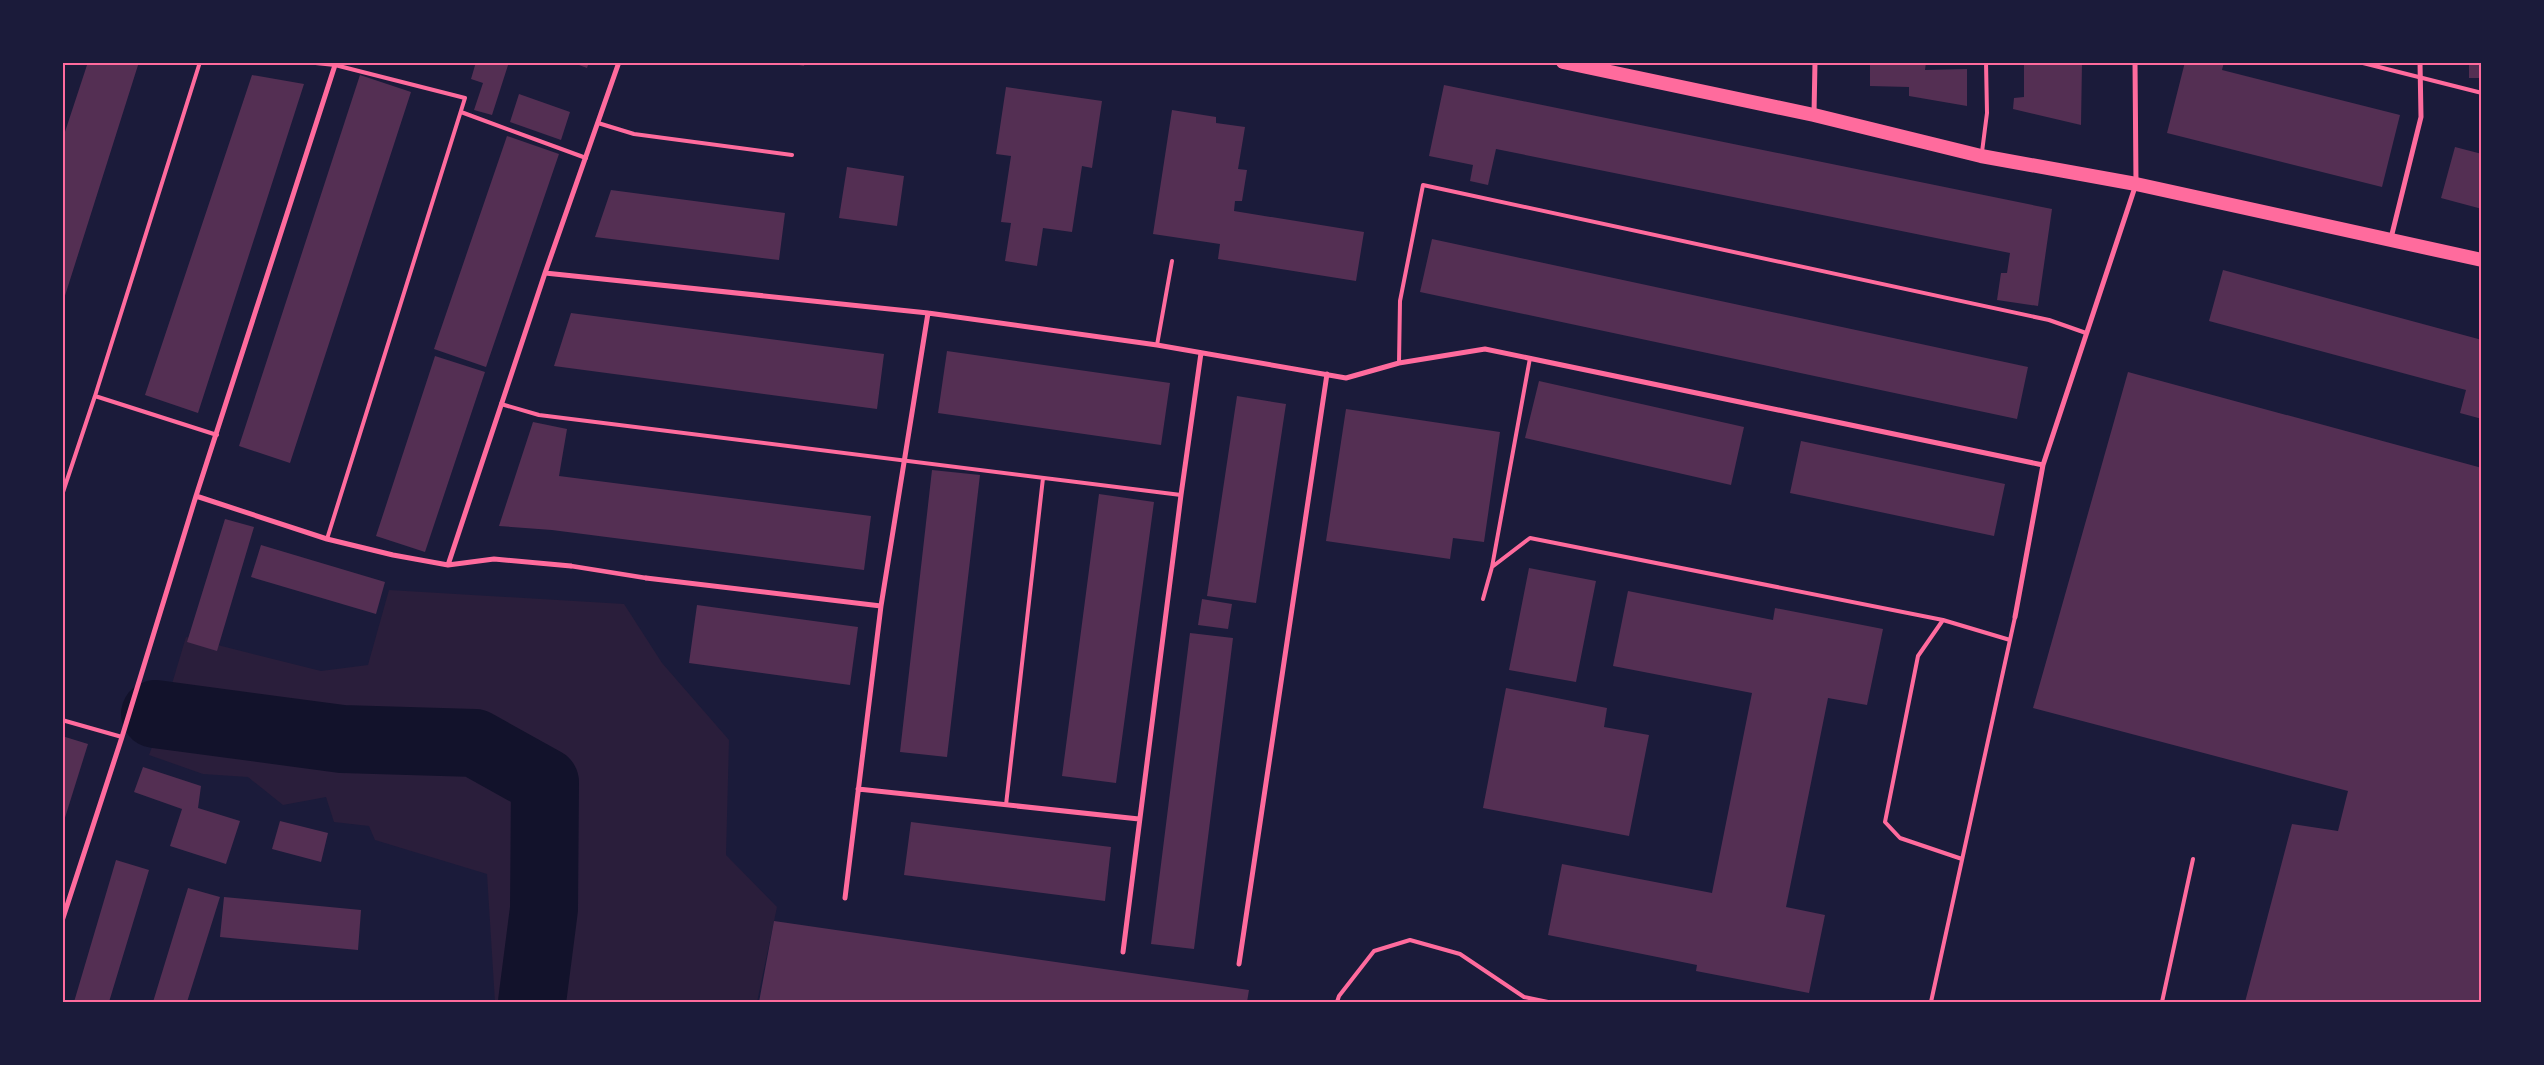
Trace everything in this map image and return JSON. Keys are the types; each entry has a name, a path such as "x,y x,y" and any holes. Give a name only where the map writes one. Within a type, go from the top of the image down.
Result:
{"highway":[{"path":"1563,62 1814,115 1981,156 2136,184 2482,260"}],"street":[{"path":"448,565 545,273 619,62"},
{"path":"1814,115 1815,62"},
{"path":"2015,617 2043,465 2136,184 2134,62"},
{"path":"2390,240 2421,117 2420,62"},
{"path":"62,921 122,737 196,496 336,64"},
{"path":"545,273 928,313 1157,344 1346,378 1399,364 1484,349 2043,465"},
{"path":"845,898 881,606 928,313"},
{"path":"1123,952 1180,495 1201,353"},
{"path":"1239,964 1327,374"},
{"path":"196,496 327,539 393,555 448,565 494,559 571,566 646,578 881,606"},
{"path":"858,789 1139,819"}],"lane":[{"path":"62,495 96,396 200,62"},
{"path":"306,62 336,64 465,98 327,539"},
{"path":"1981,156 1987,113 1986,62"},
{"path":"2359,62 2482,93"},
{"path":"461,112 586,158"},
{"path":"598,123 634,134 792,155"},
{"path":"1399,364 1400,301 1423,185 2049,320 2086,333"},
{"path":"1157,344 1172,261"},
{"path":"1483,599 1492,567 1530,358"},
{"path":"96,396 216,435"},
{"path":"501,404 539,415 1180,495"},
{"path":"1006,805 1043,478"},
{"path":"1492,567 1530,538 1942,620 2010,640"},
{"path":"1930,1002 2015,617"},
{"path":"1942,620 1918,656 1885,822 1900,838 1962,859"},
{"path":"62,720 122,737"},
{"path":"2162,1002 2193,859"},
{"path":"1337,1002 1339,996 1374,951 1410,940 1460,954 1524,997 1548,1002"}],"shaded area":[{"path":"389,590 624,604 662,663 729,740 726,855 777,907 757,1002 548,1002 559,911 552,777 477,735 166,704 186,637 321,671 368,665"},
{"path":"158,731 294,747 369,753 472,752 534,790 532,910 518,1002 495,1002 487,874 375,840 369,826 334,822 326,797 283,805 248,777 203,774 149,755"}],"building":[{"path":"88,62 139,62 63,302 62,141"},
{"path":"476,62 509,62 492,115 474,110 483,83 471,79"},
{"path":"571,62 589,62 587,68"},
{"path":"784,62 805,62 804,66"},
{"path":"1870,62 1926,62 1925,70 1967,69 1967,106 1909,96 1909,87 1870,86"},
{"path":"2024,62 2082,62 2081,125 2013,109 2014,98 2024,97"},
{"path":"2185,62 2224,62 2222,70 2400,115 2382,187 2167,133"},
{"path":"2469,62 2482,62 2482,78 2469,78"},
{"path":"252,75 304,84 198,413 145,395"},
{"path":"360,75 411,92 290,463 239,446"},
{"path":"1444,85 2052,209 2038,306 1997,300 2001,273 2007,273 2010,253 1496,149 1488,185 1470,181 1473,165 1429,156"},
{"path":"1006,87 1102,101 1092,168 1082,166 1072,232 1043,228 1037,266 1005,261 1011,223 1001,222 1011,156 996,154"},
{"path":"519,94 570,112 561,140 510,122"},
{"path":"1172,110 1216,117 1216,123 1245,127 1238,169 1247,170 1242,201 1235,201 1234,211 1364,232 1356,281 1218,259 1220,244 1153,234"},
{"path":"507,136 559,154 486,367 434,349"},
{"path":"2455,147 2482,154 2482,209 2441,198"},
{"path":"847,167 904,176 897,226 839,218"},
{"path":"611,190 785,213 779,260 595,237"},
{"path":"1432,239 2028,367 2017,419 1420,292"},
{"path":"2223,270 2482,340 2482,419 2460,413 2466,390 2209,321"},
{"path":"571,313 884,354 877,409 554,366"},
{"path":"947,351 1170,383 1161,445 938,413"},
{"path":"435,356 485,372 425,552 376,536"},
{"path":"2128,372 2482,468 2482,1002 2245,1002 2292,824 2338,831 2348,791 2033,708"},
{"path":"1539,381 1744,427 1731,485 1525,438"},
{"path":"1237,396 1286,404 1256,603 1207,596"},
{"path":"1346,409 1500,432 1484,542 1453,538 1450,559 1326,541"},
{"path":"533,422 567,429 559,476 871,516 864,570 552,530 499,526"},
{"path":"1801,441 2005,484 1994,536 1790,493"},
{"path":"932,470 980,475 947,757 900,752"},
{"path":"1099,494 1154,502 1116,783 1062,776"},
{"path":"225,519 254,527 217,651 187,642"},
{"path":"261,545 385,582 376,614 251,577"},
{"path":"1529,568 1596,581 1576,682 1509,670"},
{"path":"1628,591 1773,620 1775,608 1883,629 1867,705 1828,698 1786,907 1825,915 1809,993 1696,971 1697,965 1548,935 1562,864 1712,893 1752,693 1613,666"},
{"path":"1202,599 1232,604 1228,629 1198,625"},
{"path":"697,605 858,627 850,685 689,663"},
{"path":"1190,633 1233,638 1194,949 1151,944"},
{"path":"1506,688 1607,708 1604,727 1649,735 1629,836 1483,808"},
{"path":"62,736 88,744 63,824 62,824"},
{"path":"143,767 201,786 198,808 240,821 226,864 170,846 182,809 134,792"},
{"path":"280,821 328,833 321,862 272,849"},
{"path":"911,822 1111,847 1105,901 904,875"},
{"path":"116,860 149,870 109,1002 74,1002"},
{"path":"188,888 220,897 187,1002 153,1002"},
{"path":"224,897 361,910 358,950 220,937"},
{"path":"774,921 1249,990 1247,1002 759,1002"}],"waterway":[{"path":"155,714 342,739 475,743 545,782 544,909 532,1002"}]}
